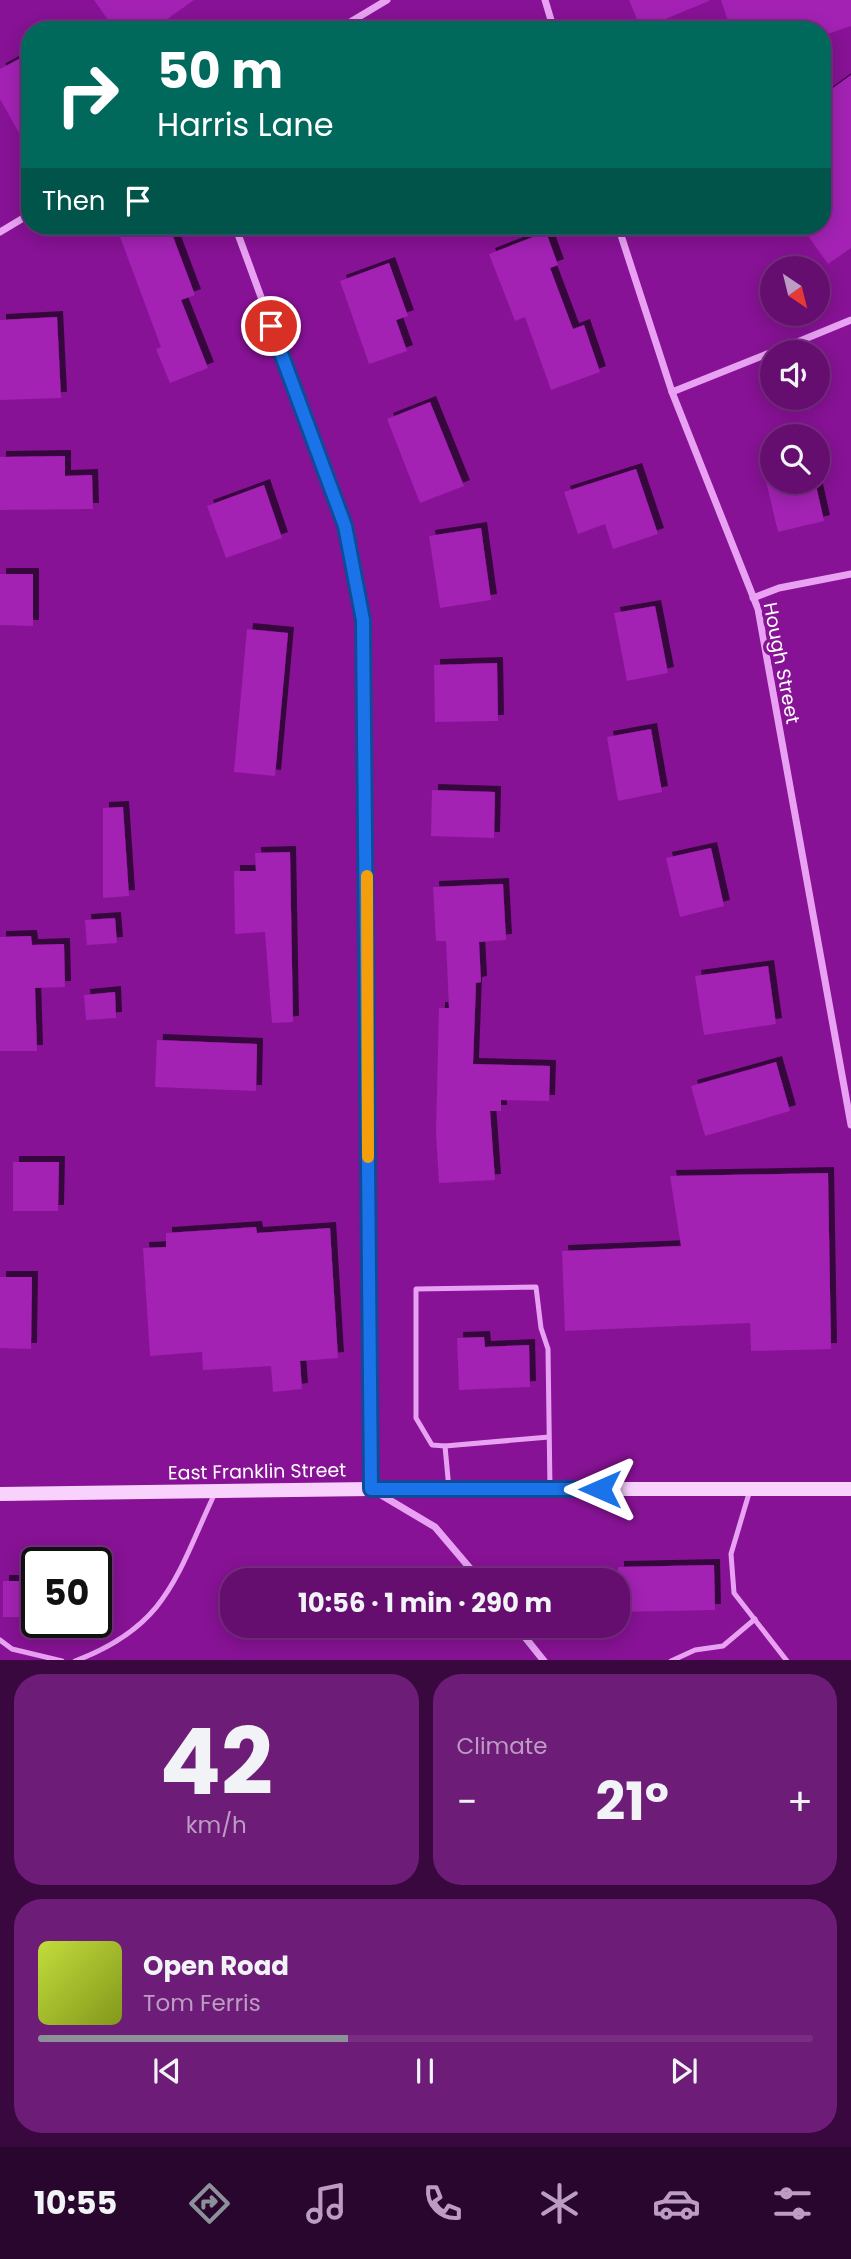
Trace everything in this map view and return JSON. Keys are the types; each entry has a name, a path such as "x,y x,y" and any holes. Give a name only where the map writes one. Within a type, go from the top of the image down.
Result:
{"main road":[{"name":"East Franklin Street","path":"0,1494 371,1489 851,1489"}],"street":[{"path":"352,21 387,0"},
{"path":"545,0 551,21"},
{"path":"0,232 21,219"},
{"path":"238,235 345,526 363,620 371,1489 435,1527 470,1568"},
{"name":"Hough Street","path":"621,235 673,392 753,598 847,1081 851,1125"},
{"path":"802,340 851,320"},
{"path":"673,392 760,357"},
{"path":"753,598 779,588 851,574"},
{"path":"526,1638 543,1660"}],"lane":[{"path":"549,1437 432,1445 416,1418 416,1289 536,1287 541,1328 548,1349 550,1489"},
{"path":"445,1446 449,1489"},
{"path":"750,1490 731,1554 734,1593 786,1660"},
{"path":"78,1660 108,1648 144,1624 169,1592 216,1491"},
{"path":"673,1660 695,1650 723,1646 755,1619"},
{"path":"0,1640 12,1649 58,1660"}],"building":[{"path":"94,0 194,0 165,21 109,21"},
{"path":"629,0 709,0 660,21 638,21"},
{"path":"721,0 851,0 851,26 831,33 831,21 728,21"},
{"path":"21,58 21,137 0,99 0,69"},
{"path":"851,75 851,248 830,263 830,256 822,256 807,235 831,235 831,89"},
{"path":"119,235 172,235 195,295 181,300 208,368 170,383 156,349 161,347"},
{"path":"538,235 547,235 558,265 550,268 573,329 584,325 600,372 551,390 525,317 515,321 489,254"},
{"path":"389,263 408,316 396,320 407,351 369,364 340,281"},
{"path":"57,317 61,398 0,400 0,320"},
{"path":"430,402 464,486 420,503 387,419"},
{"path":"65,456 65,476 92,475 93,509 0,510 0,457"},
{"path":"636,469 658,534 613,549 605,524 578,534 564,492"},
{"path":"264,485 282,538 226,558 207,506"},
{"path":"769,494 818,494 824,521 778,532"},
{"path":"481,528 491,600 440,608 429,536"},
{"path":"0,574 33,574 33,626 0,625"},
{"path":"655,606 668,673 627,681 614,613"},
{"path":"247,629 288,633 275,776 234,772"},
{"path":"497,663 498,721 435,722 434,665"},
{"path":"651,729 662,792 618,801 607,737"},
{"path":"432,790 495,792 494,838 431,836"},
{"path":"123,807 129,896 103,898 103,808"},
{"path":"711,848 724,906 680,917 666,858"},
{"path":"290,852 293,1022 272,1023 265,932 235,934 234,871 256,871 255,853"},
{"path":"503,884 506,940 479,942 481,982 476,983 473,1064 550,1066 549,1101 501,1100 501,1111 490,1111 495,1180 439,1183 436,1133 439,1008 449,1008 446,941 436,941 433,887"},
{"path":"115,918 117,943 87,945 85,920"},
{"path":"31,936 32,945 64,944 65,987 35,988 37,1051 0,1051 0,937"},
{"path":"768,966 776,1024 704,1035 695,976"},
{"path":"115,992 116,1018 86,1020 84,995"},
{"path":"157,1040 257,1044 256,1091 155,1087"},
{"path":"776,1062 790,1111 705,1136 691,1086"},
{"path":"13,1162 59,1162 58,1211 13,1211"},
{"path":"828,1173 831,1349 751,1351 750,1323 565,1331 562,1251 681,1246 670,1176"},
{"path":"256,1227 257,1233 330,1228 338,1358 300,1361 302,1389 273,1392 271,1366 203,1370 202,1352 150,1356 143,1248 166,1247 166,1233"},
{"path":"0,1277 32,1277 31,1349 0,1348"},
{"path":"484,1337 485,1347 529,1345 530,1387 459,1390 457,1338"},
{"path":"714,1565 715,1610 630,1612 630,1568 618,1567"},
{"path":"3,1581 21,1581 21,1617 3,1617"}],"slow traffic":[{"path":"367,876 368,1157"}],"route":[{"path":"271,326 345,526 363,620 371,1489 600,1489"}]}
